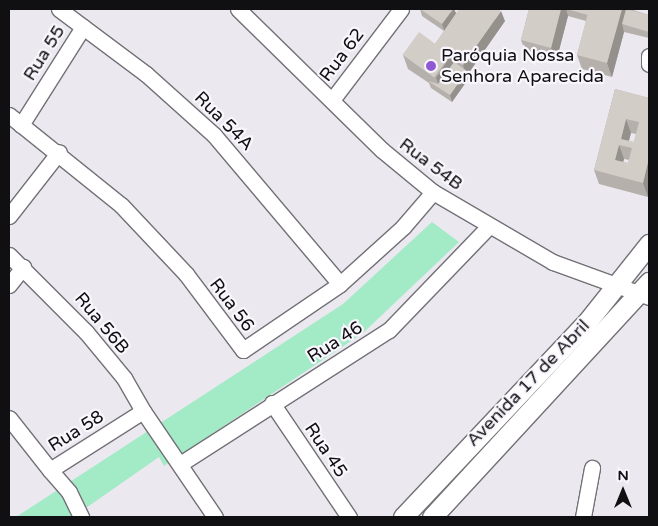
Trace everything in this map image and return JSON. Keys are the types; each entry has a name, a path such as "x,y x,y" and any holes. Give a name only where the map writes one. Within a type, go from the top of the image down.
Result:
{"main road":[{"name":"Avenida 17 de Abril","path":"403,517 616,287 649,244"},
{"name":"Avenida 17 de Abril","path":"432,517 646,291"}],"street":[{"name":"Rua 54A","path":"59,9 146,74 214,135 340,284"},
{"name":"Rua 54B","path":"238,9 332,100 433,192 553,262 616,287 646,291"},
{"name":"Rua 62","path":"332,100 401,9"},
{"name":"Rua 55","path":"21,125 83,27"},
{"path":"649,56 649,64"},
{"name":"Rua 56","path":"9,115 59,152 121,205 186,274 243,350 340,284 403,227 433,192"},
{"path":"9,216 59,152"},
{"name":"Rua 46","path":"180,464 272,403 389,330 489,226"},
{"name":"Rua 56B","path":"9,255 92,339 124,378 143,411 215,517"},
{"path":"9,285 23,268"},
{"name":"Rua 45","path":"272,403 349,517"},
{"name":"Rua 58","path":"9,418 50,470 143,411"},
{"path":"583,517 592,468"},
{"path":"50,470 69,492 81,517"}],"green space":[{"path":"432,222 459,242 363,333 164,466 159,457 73,517 16,517 343,304"}],"building":[{"path":"420,9 453,9 442,24"},
{"path":"459,9 498,9 501,11 463,65 435,44"},
{"path":"529,9 561,9 551,48 521,40"},
{"path":"566,9 589,9 588,15"},
{"path":"589,9 622,9 607,63 577,55"},
{"path":"626,9 649,15 649,32 622,24"},
{"path":"419,32 451,55 434,78 403,55"},
{"path":"454,62 467,71 450,95 428,81 438,84"},
{"path":"615,89 649,98 649,158 643,183 594,170","holes":["626,119 639,122 634,142 621,139","619,145 632,148 628,163 615,160"]}],"place":[{"name":"Paróquia Nossa Senhora Aparecida","path":"431,66"}]}
